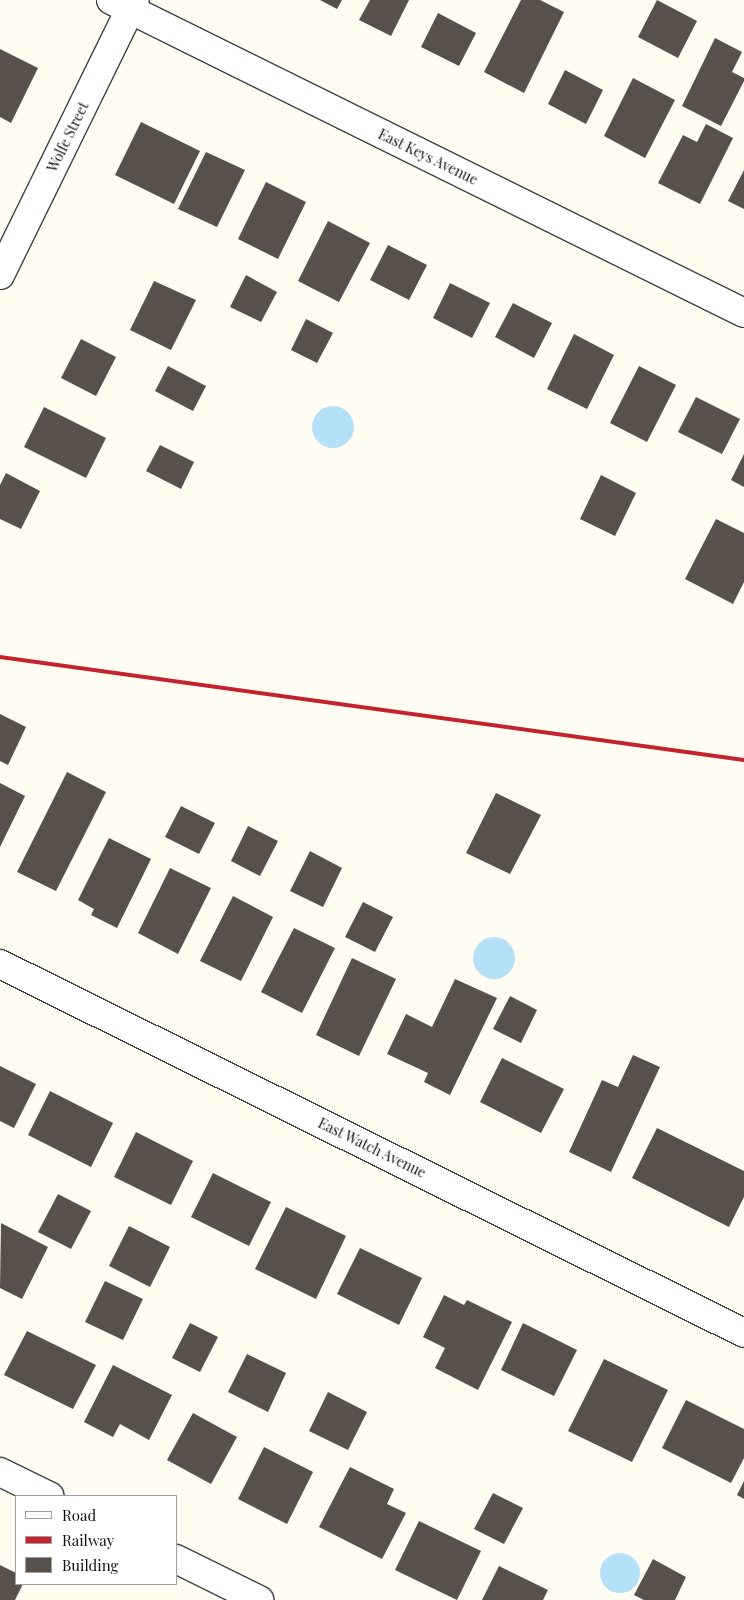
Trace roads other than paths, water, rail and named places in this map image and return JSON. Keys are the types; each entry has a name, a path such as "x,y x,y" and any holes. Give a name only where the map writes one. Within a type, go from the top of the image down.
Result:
{"street":[{"name":"Wolfe Street","path":"0,275 126,3"},
{"name":"East Keys Avenue","path":"126,3 744,313"},
{"name":"East Watch Avenue","path":"0,964 744,1332"},
{"path":"0,1472 47,1495"},
{"path":"178,1560 259,1600"}],"water":[{"path":"337,406 345,409 351,415 354,427 351,439 345,445 329,448 321,445 315,439 312,423 315,415 321,409"},
{"path":"498,937 506,940 512,946 515,958 512,970 506,976 490,979 482,976 476,970 473,954 476,946 482,940"},
{"path":"620,1553 634,1559 640,1573 634,1587 620,1593 606,1587 600,1573 606,1559"}],"railway":[{"path":"0,657 744,760"}]}
